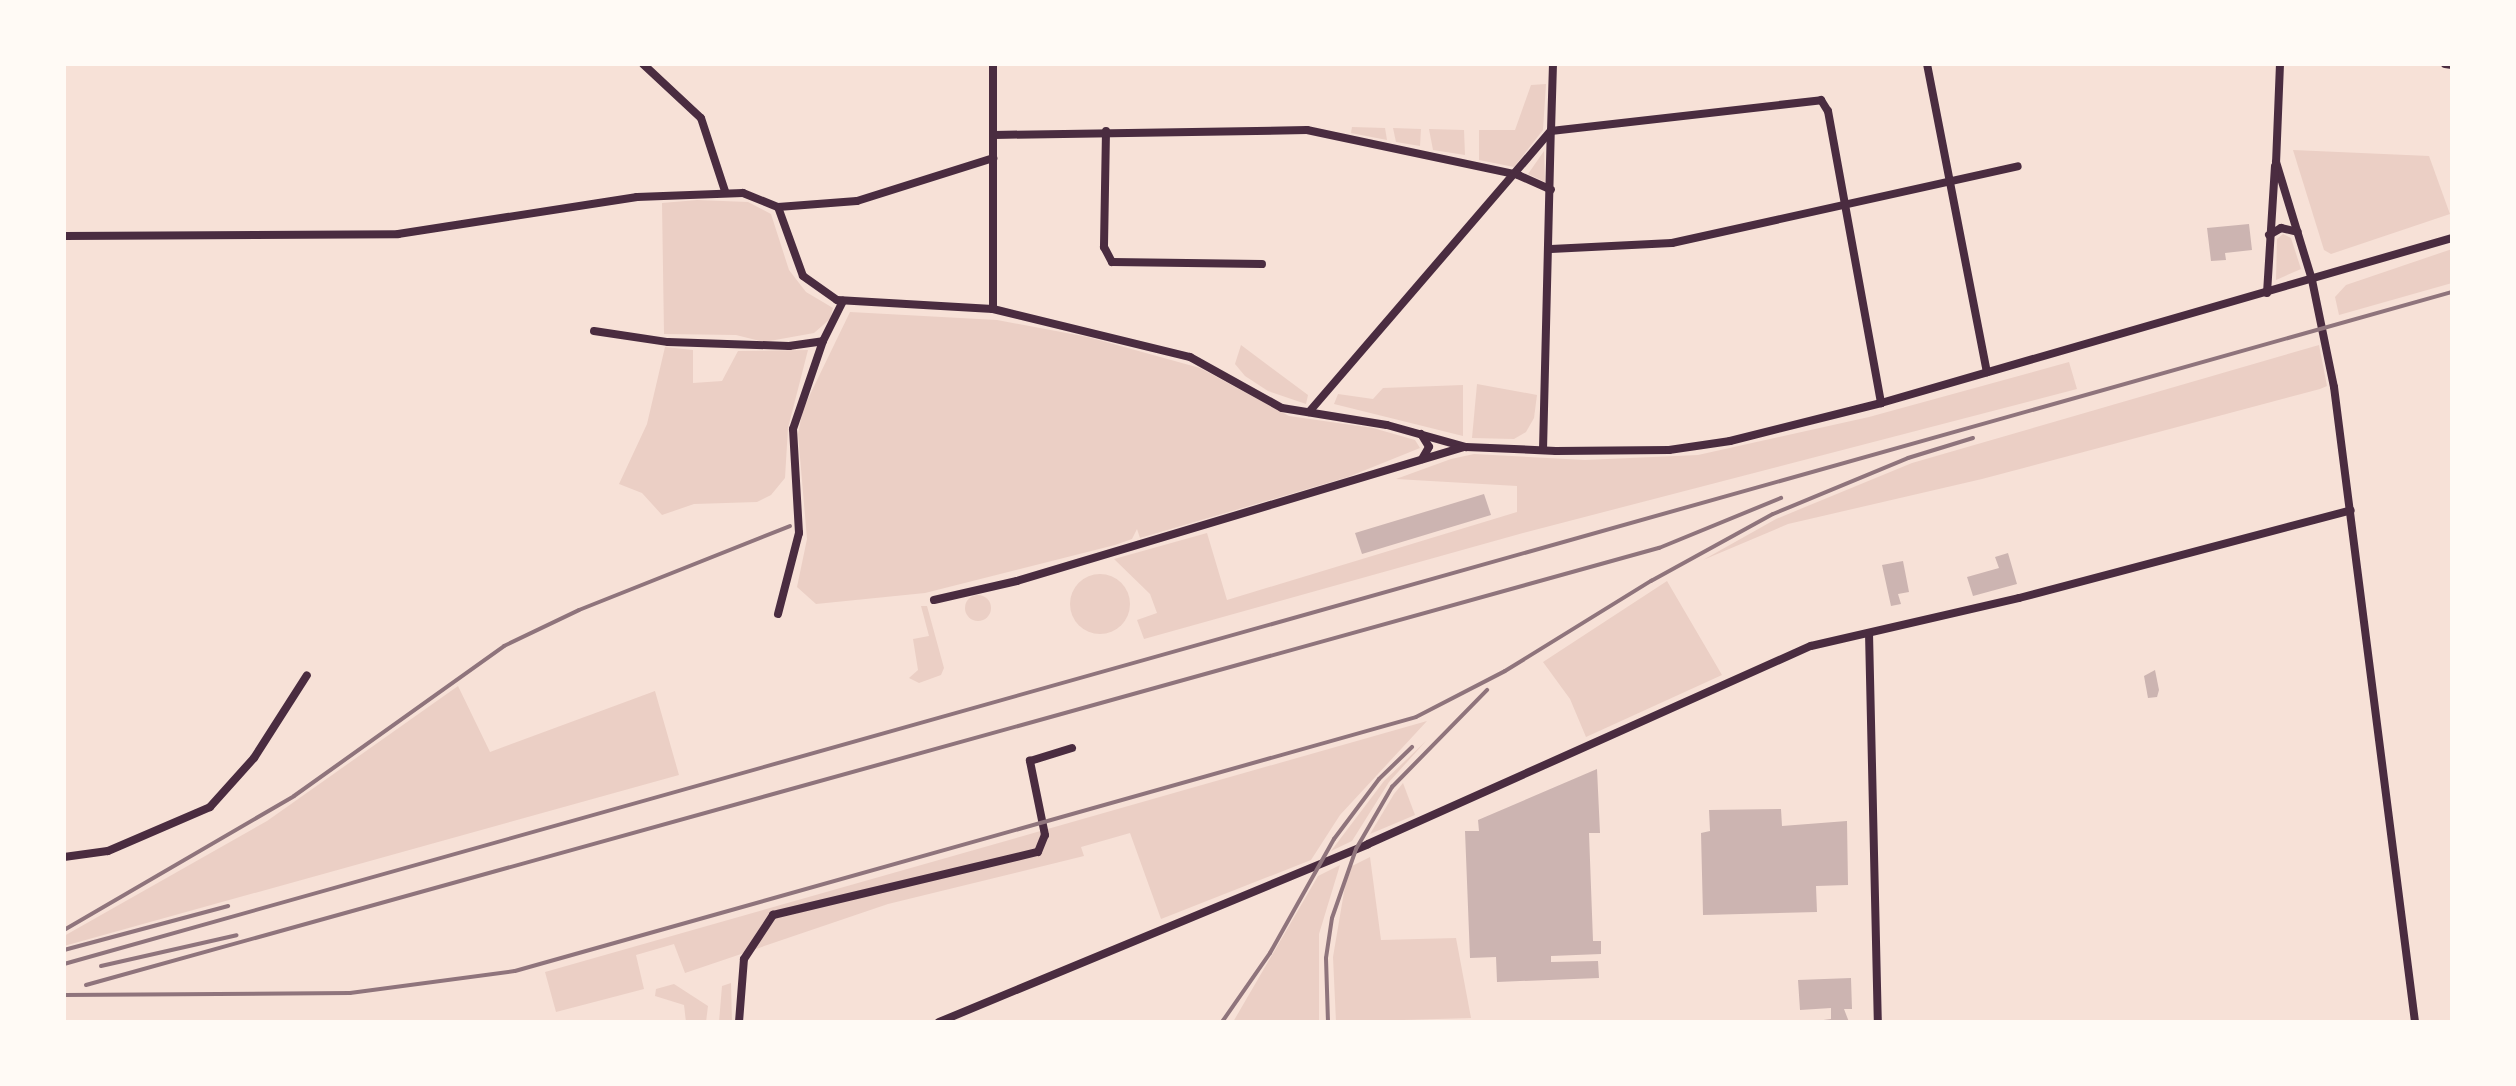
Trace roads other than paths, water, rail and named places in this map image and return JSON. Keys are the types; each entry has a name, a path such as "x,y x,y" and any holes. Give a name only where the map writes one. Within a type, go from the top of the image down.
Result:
{"street":[{"path":"643,64 701,118 725,191"},
{"path":"993,64 993,309"},
{"path":"1543,450 1551,249 1553,64"},
{"path":"1927,64 1987,372"},
{"path":"2267,293 2280,64"},
{"path":"2445,64 2452,65"},
{"path":"1309,412 1518,175 1551,131 1814,98 1828,111 1881,403"},
{"path":"994,135 1307,130 1518,175 1551,190"},
{"path":"1106,131 1104,247 1112,262 1262,264"},
{"path":"64,236 398,234 637,197 725,191 756,196 778,207 857,201 993,158"},
{"path":"2276,162 2312,280 2351,510 2415,1022"},
{"path":"1551,249 1672,243 1947,179 2018,166"},
{"path":"778,207 803,276 822,293 843,301 993,309 1190,357 1282,408 1420,433 1466,447 1543,450 1706,446 1881,403 2452,238"},
{"path":"2269,235 2281,228 2298,232"},
{"path":"778,614 799,533 793,429 823,341 843,301"},
{"path":"594,331 758,347 823,341"},
{"path":"1420,433 1429,447 1421,460"},
{"path":"934,600 1017,581 1466,447"},
{"path":"939,1022 1368,844 1811,646 2351,510"},
{"path":"1869,633 1878,1022"},
{"path":"64,857 108,851 210,807 254,758 307,675"},
{"path":"739,1022 744,959 773,915 1038,852 1045,835 1030,761 1072,748"}],"railway":[{"path":"64,964 2452,292"},
{"path":"64,995 350,993 515,971 1416,717 1505,671 1651,581 1773,514 1908,458 1973,438"},
{"path":"86,985 1659,548 1781,498"},
{"path":"64,930 294,796 504,646 579,610 790,526"},
{"path":"1328,1022 1326,958 1332,918 1356,849 1392,787 1487,690"},
{"path":"1222,1022 1270,953 1334,839 1379,779 1412,747"},
{"path":"64,950 228,906"},
{"path":"101,966 237,935"}]}
